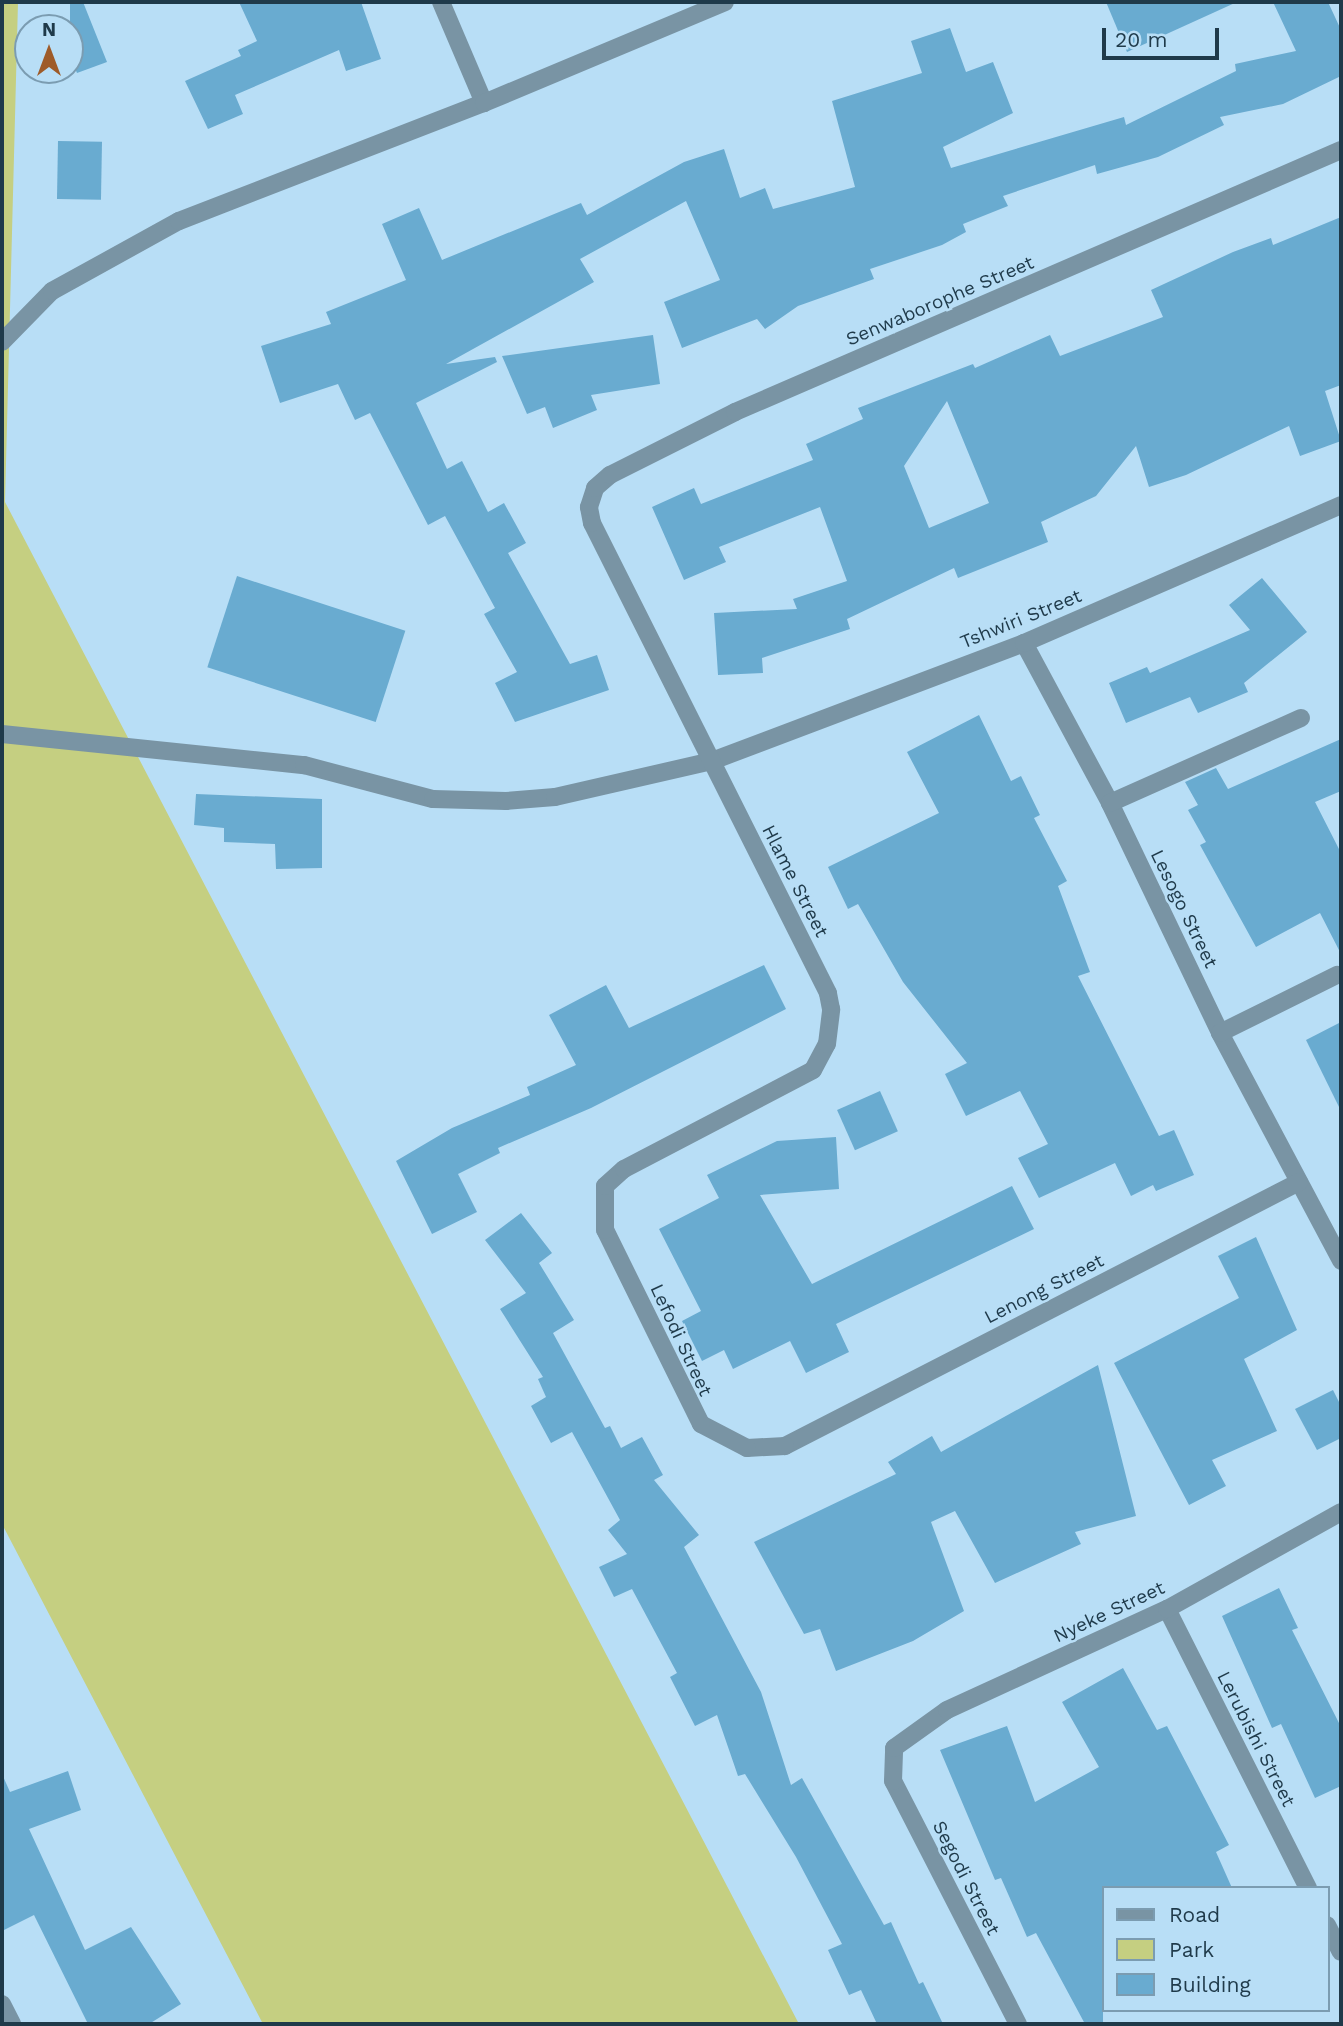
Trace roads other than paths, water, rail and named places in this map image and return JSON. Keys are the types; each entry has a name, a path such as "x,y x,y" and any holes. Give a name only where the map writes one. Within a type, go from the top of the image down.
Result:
{"street":[{"path":"441,2 484,103"},
{"path":"2,342 52,291 180,221 484,103 725,2"},
{"name":"Senwaborophe Street","path":"592,523 591,496 621,469 735,412 1341,150"},
{"name":"Tshwiri Street","path":"2,734 304,765 433,799 555,797 712,761 1024,643 1341,505"},
{"name":"Hlame Street","path":"592,523 828,993 831,1031 813,1070 624,1169"},
{"name":"Lesogo Street","path":"1024,643 1111,803 1220,1033 1340,1258"},
{"path":"1111,803 1301,718"},
{"path":"1220,1033 1337,975"},
{"name":"Lefodi Street","path":"624,1169 605,1186 605,1230 692,1412 701,1424 747,1448 773,1449 809,1433"},
{"name":"Lenong Street","path":"809,1433 1299,1182"},
{"name":"Nyeke Street","path":"894,1748 947,1710 1167,1609 1341,1511"},
{"name":"Lerubishi Street","path":"1167,1609 1307,1886"},
{"name":"Segodi Street","path":"894,1748 892,1781 1018,2024"},
{"path":"1329,1929 1341,1952"},
{"path":"2,2004 12,2024"}]}
